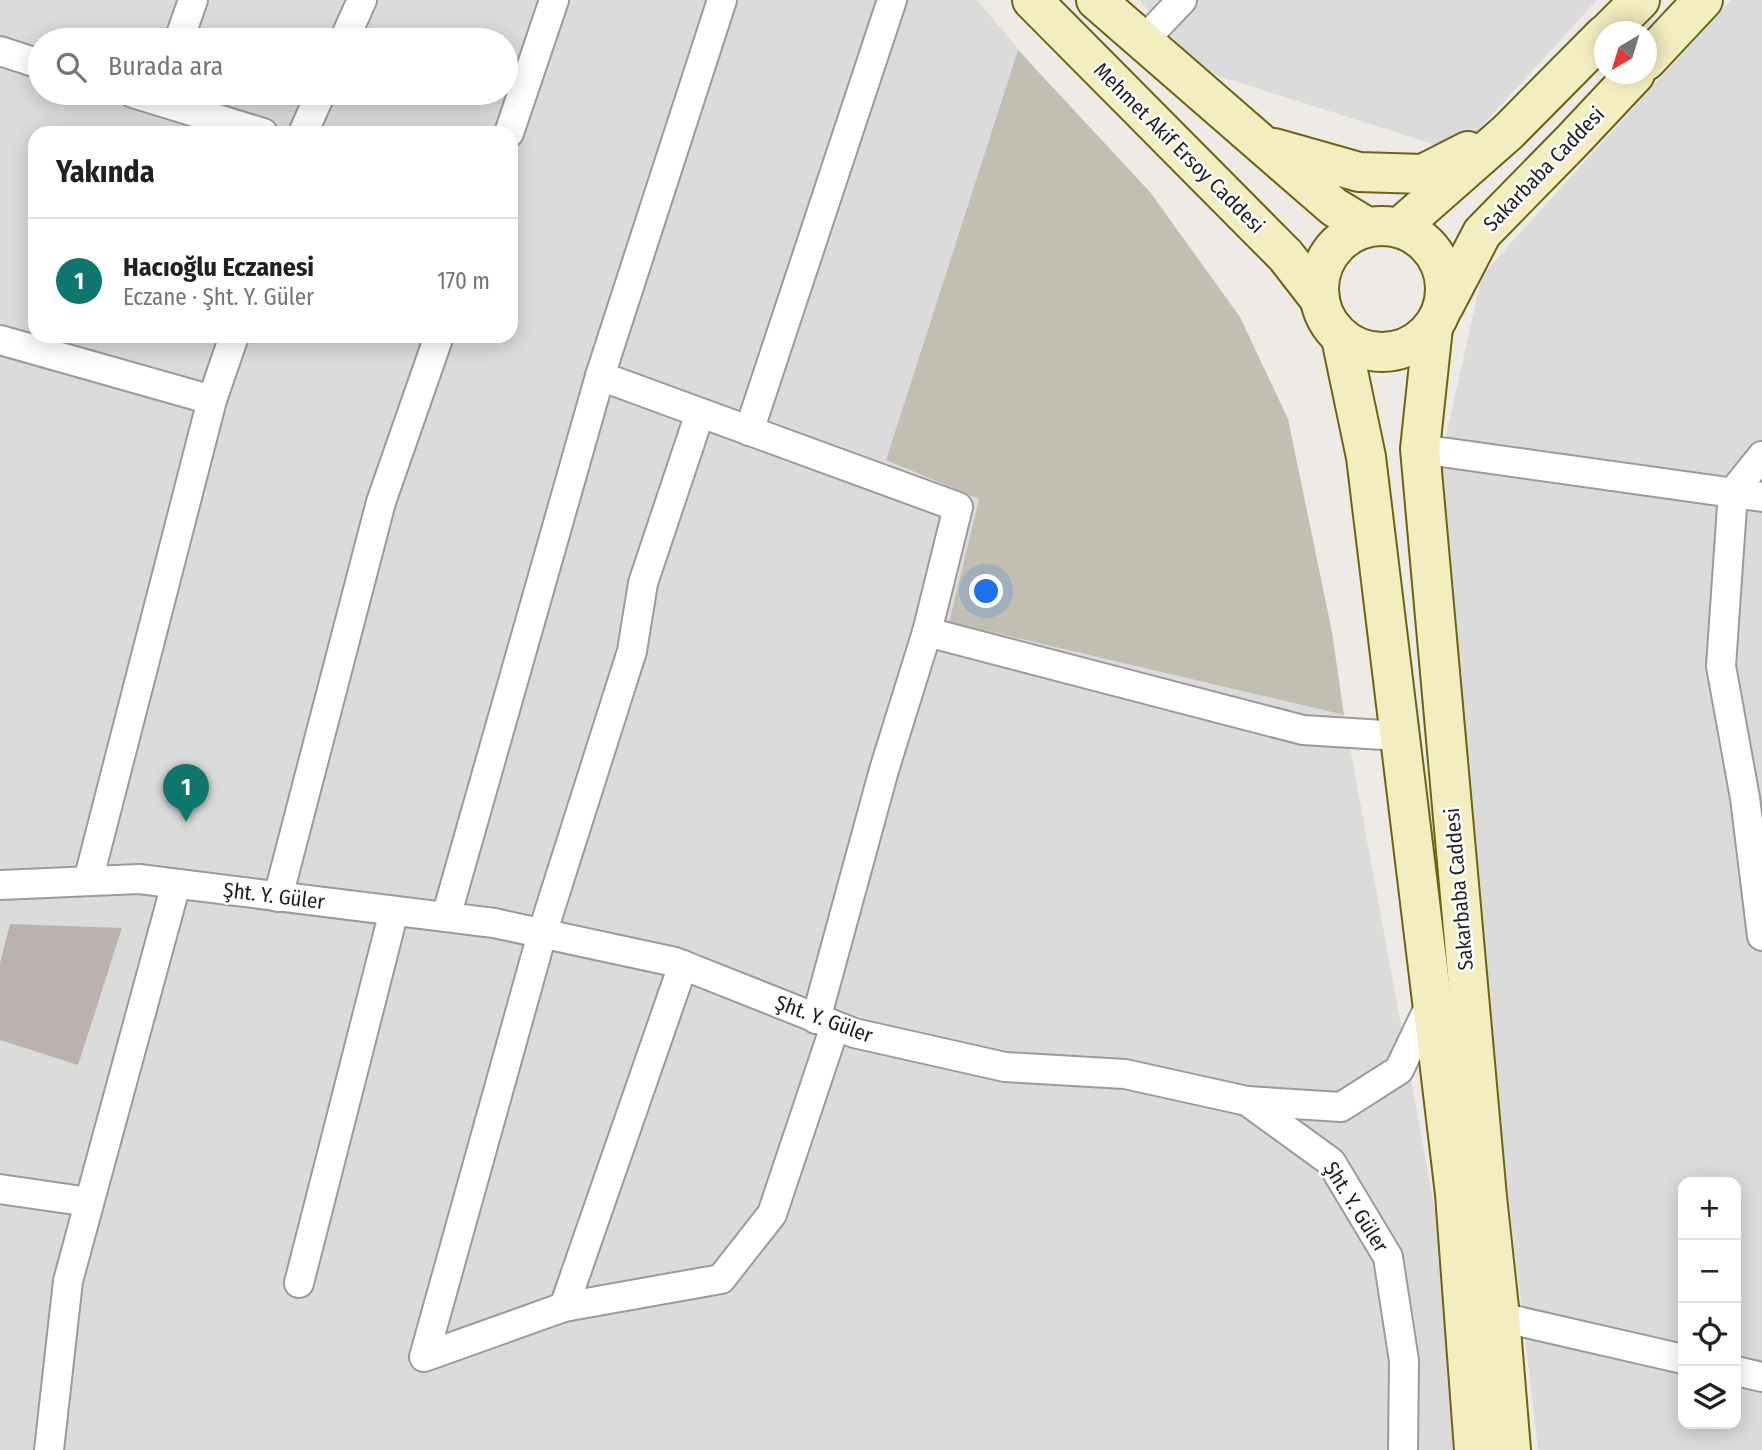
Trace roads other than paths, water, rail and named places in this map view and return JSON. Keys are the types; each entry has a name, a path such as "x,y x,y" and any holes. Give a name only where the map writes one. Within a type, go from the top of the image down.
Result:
{"main road":[{"name":"Mehmet Akif Ersoy Caddesi","path":"1032,0 1286,256 1320,300"},
{"path":"1096,0 1334,207 1383,227 1417,236 1433,250 1442,268 1446,288 1438,318 1418,342 1399,350 1379,352 1359,348 1341,338 1327,320 1320,300 1320,281 1325,262 1335,247 1350,234 1383,227 1508,132 1594,45"},
{"path":"1618,21 1640,0"},
{"path":"1657,50 1703,0"},
{"name":"Sakarbaba Caddesi","path":"1511,1450 1420,449 1438,318 1482,233 1626,84"},
{"path":"1261,144 1359,172 1423,174 1508,132"},
{"name":"Sakarbaba Caddesi","path":"1341,338 1366,457 1432,1001 1455,1194 1474,1450"}],"street":[{"path":"182,28 193,0"},
{"path":"349,28 362,0"},
{"path":"511,126 554,0"},
{"path":"446,917 600,376 722,0"},
{"path":"748,431 892,0"},
{"path":"1143,41 1182,0"},
{"path":"0,51 28,60"},
{"path":"180,105 242,126"},
{"path":"306,126 316,105"},
{"path":"0,340 212,400"},
{"path":"88,881 212,400 232,343"},
{"path":"278,897 381,502 437,343"},
{"path":"600,376 958,507 928,632 884,770 826,1022 772,1214 721,1279 564,1307 424,1357 542,934 632,651 643,583 700,413"},
{"path":"1420,449 1762,497"},
{"path":"1762,456 1733,492 1721,666 1754,799 1762,936"},
{"path":"928,632 1303,730 1400,736"},
{"name":"Şht. Y. Güler","path":"0,884 139,879 494,923 683,965 854,1033 1005,1067 1125,1074 1247,1101 1331,1161 1388,1257 1404,1361 1403,1450"},
{"path":"49,1450 68,1281 176,884"},
{"path":"299,1283 394,911"},
{"path":"564,1307 683,965"},
{"path":"1247,1101 1341,1107 1399,1070 1432,1001"},
{"path":"0,1189 89,1202"},
{"path":"1500,1317 1678,1358"},
{"path":"1741,1372 1762,1377"}],"place":[{"name":"Hacıoğlu Eczanesi","path":"186,822"}]}
